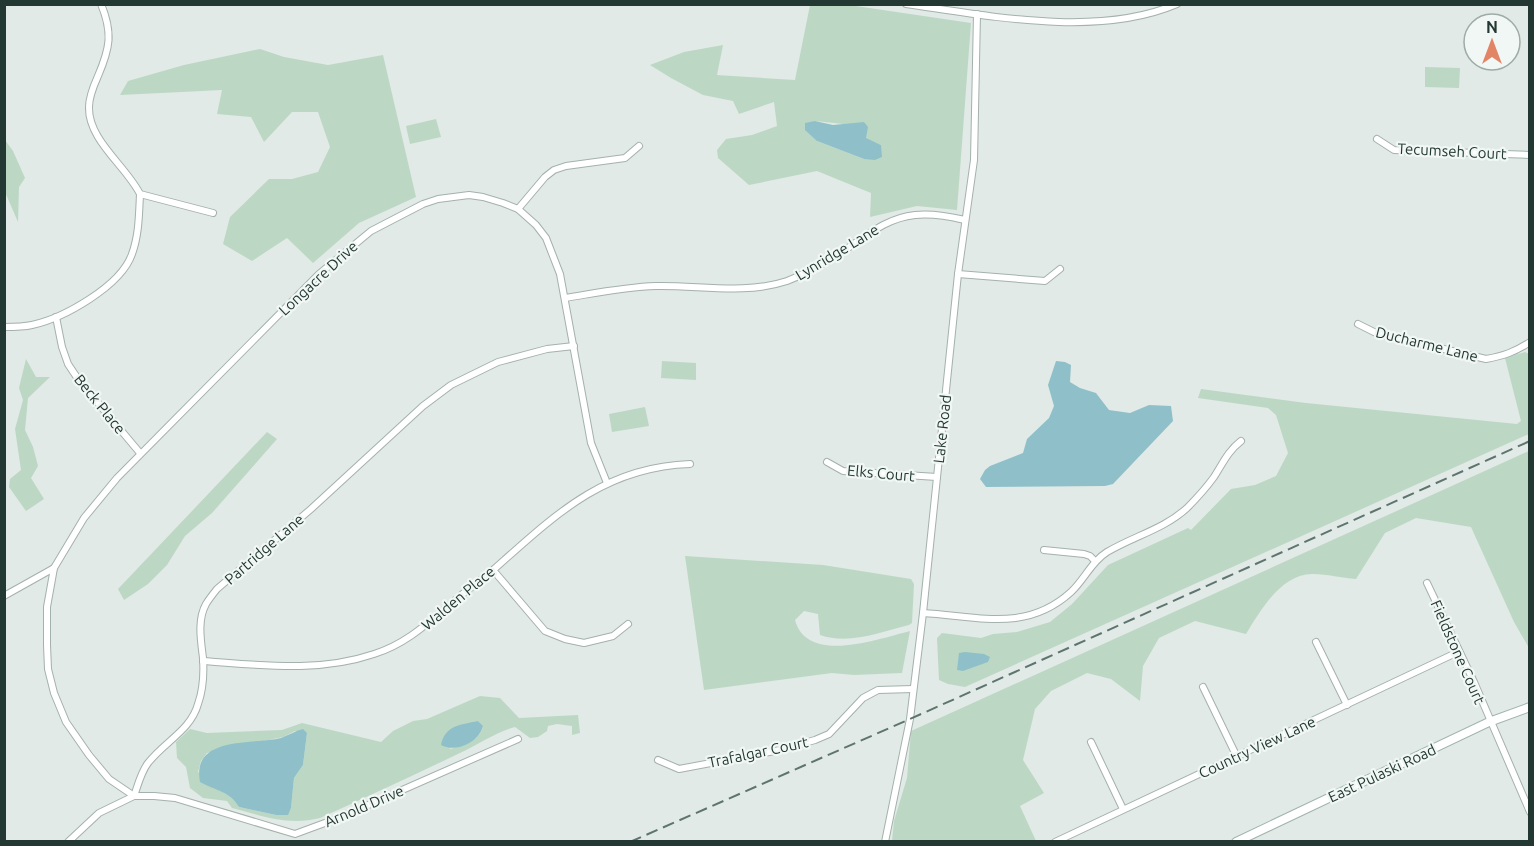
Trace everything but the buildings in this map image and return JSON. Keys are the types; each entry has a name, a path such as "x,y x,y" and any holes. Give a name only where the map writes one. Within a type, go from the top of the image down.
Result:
{"main road":[{"name":"East Pulaski Road","path":"1236,842 1489,722 1530,707"}],"street":[{"path":"4,327 33,324 56,317 108,286 132,256 140,194 133,181 99,137 91,121 89,107 92,89 108,53 110,38 108,21 101,4"},
{"path":"906,4 977,14 1075,23 1149,14 1177,4"},
{"name":"Lake Road","path":"885,842 907,732 923,613 958,274 974,160 977,14"},
{"name":"Tecumseh Court","path":"1377,139 1394,150 1530,155"},
{"path":"518,209 545,177 554,170 566,166 625,158 639,146"},
{"path":"140,194 213,213"},
{"name":"Longacre Drive","path":"4,596 54,568 84,518 140,453 319,274 371,231 423,204 454,197 483,197 518,209 536,225 546,238 557,263 566,298 591,443 607,483"},
{"name":"Lynridge Lane","path":"566,298 624,287 741,289 768,286 812,270 870,231 890,221 914,214 936,214 965,220"},
{"path":"958,274 1045,281 1060,269"},
{"name":"Beck Place","path":"56,317 68,364 140,453"},
{"name":"Ducharme Lane","path":"1358,324 1376,333 1485,358 1502,356 1530,342"},
{"name":"Partridge Lane","path":"134,796 147,764 164,745 187,726 198,706 202,688 203,661 201,623 205,605 217,589 311,509 423,406 451,385 498,362 547,349 574,346"},
{"path":"923,613 1009,620 1026,618 1045,610 1072,591 1095,561 1107,552 1175,518 1206,488 1229,451 1241,441"},
{"name":"Elks Court","path":"827,462 843,471 937,477"},
{"name":"Walden Place","path":"203,661 300,667 340,663 375,654 413,635 436,618 587,493 645,469 690,464"},
{"path":"1044,550 1084,554 1095,561"},
{"path":"54,568 47,607 48,669 54,693 66,722 89,755 109,779 134,796"},
{"path":"493,570 545,631 584,643 613,636 628,624"},
{"name":"Fieldstone Court","path":"1427,583 1474,682 1489,722 1530,812"},
{"path":"1316,642 1347,705"},
{"name":"Country View Lane","path":"1055,842 1458,652"},
{"path":"1203,687 1237,757"},
{"name":"Trafalgar Court","path":"658,760 678,769 788,747 829,734 863,698 878,690 913,689"},
{"name":"Arnold Drive","path":"134,796 175,798 295,834 341,817 518,739"},
{"path":"1091,742 1123,809"},
{"path":"68,842 99,813 134,796"}],"green space":[{"path":"810,5 849,5 971,23 957,210 917,206 870,217 871,193 817,171 749,185 718,158 717,150 726,139 752,135 777,126 774,102 739,114 733,101 703,95 650,65 684,52 723,45 717,75 795,80","holes":["815,121 843,124 865,135 866,139 881,145 864,159 817,141"]},
{"path":"260,49 284,57 328,65 383,55 416,197 359,223 313,263 287,238 252,261 223,244 230,217 269,179 292,179 318,172 330,147 318,112 292,112 264,142 251,117 217,114 222,90 120,95 128,81 184,65"},
{"path":"1425,67 1460,68 1459,88 1425,87"},
{"path":"436,119 441,137 410,144 406,126"},
{"path":"5,140 13,151 25,178 19,187 18,222 5,192"},
{"path":"1525,352 1529,354 1529,434 965,687 939,680 937,638 942,633 981,638 993,634 1017,632 1050,622 1072,604 1108,565 1188,528 1191,530 1231,489 1255,485 1276,476 1288,453 1276,415 1268,408 1198,398 1201,389 1306,403 1517,424 1521,421 1505,358"},
{"path":"26,359 36,377 50,377 28,398 25,430 38,466 31,478 44,499 26,511 9,487 10,479 21,470 15,429 23,400 19,388"},
{"path":"662,361 696,363 696,380 661,378"},
{"path":"645,407 649,426 612,432 609,414"},
{"path":"267,432 277,439 212,513 185,536 167,565 148,584 124,600 118,589"},
{"path":"1529,451 1529,648 1514,622 1471,527 1416,518 1385,533 1356,579 1313,574 1302,575 1282,586 1265,605 1246,634 1195,621 1159,638 1143,666 1140,701 1111,679 1087,673 1051,691 1035,709 1023,760 1044,793 1020,806 1036,841 892,841 894,821 907,778 911,731"},
{"path":"685,556 823,565 911,579 914,584 912,623 909,625 842,639 820,635 818,614 804,611 795,620 802,634 814,642 828,645 863,643 910,631 902,673 854,675 832,673 704,690"},
{"path":"480,696 500,698 519,718 578,715 580,733 572,735 572,726 557,724 548,726 547,731 538,737 530,738 515,727 508,729 320,818 297,821 265,817 232,808 227,801 203,798 190,788 186,767 177,758 176,742 190,729 207,733 282,730 302,723 381,742 393,731 413,721 427,719","holes":["478,721 483,727 474,740 449,749","295,731 307,733 303,765 294,778 291,808 287,815 276,815 239,807 234,798 198,772 201,761 207,753 283,737"]}],"water":[{"path":"815,121 833,125 864,122 868,127 866,138 881,145 882,157 875,160 864,159 817,141 805,130 805,123"},
{"path":"1056,361 1071,365 1070,382 1096,393 1109,410 1130,413 1149,405 1171,406 1173,421 1113,484 1105,486 986,487 980,479 985,470 1023,453 1027,439 1049,418 1054,406 1048,385"},
{"path":"959,653 990,657 988,662 963,671 957,670"},
{"path":"478,721 483,726 472,742 453,748 441,745 446,733 454,727"},
{"path":"303,729 307,733 303,765 294,778 291,808 288,815 276,815 239,807 227,794 200,782 200,767 205,756 214,749 227,745 281,738"}],"railway":[{"path":"630,842 1530,441"}]}
